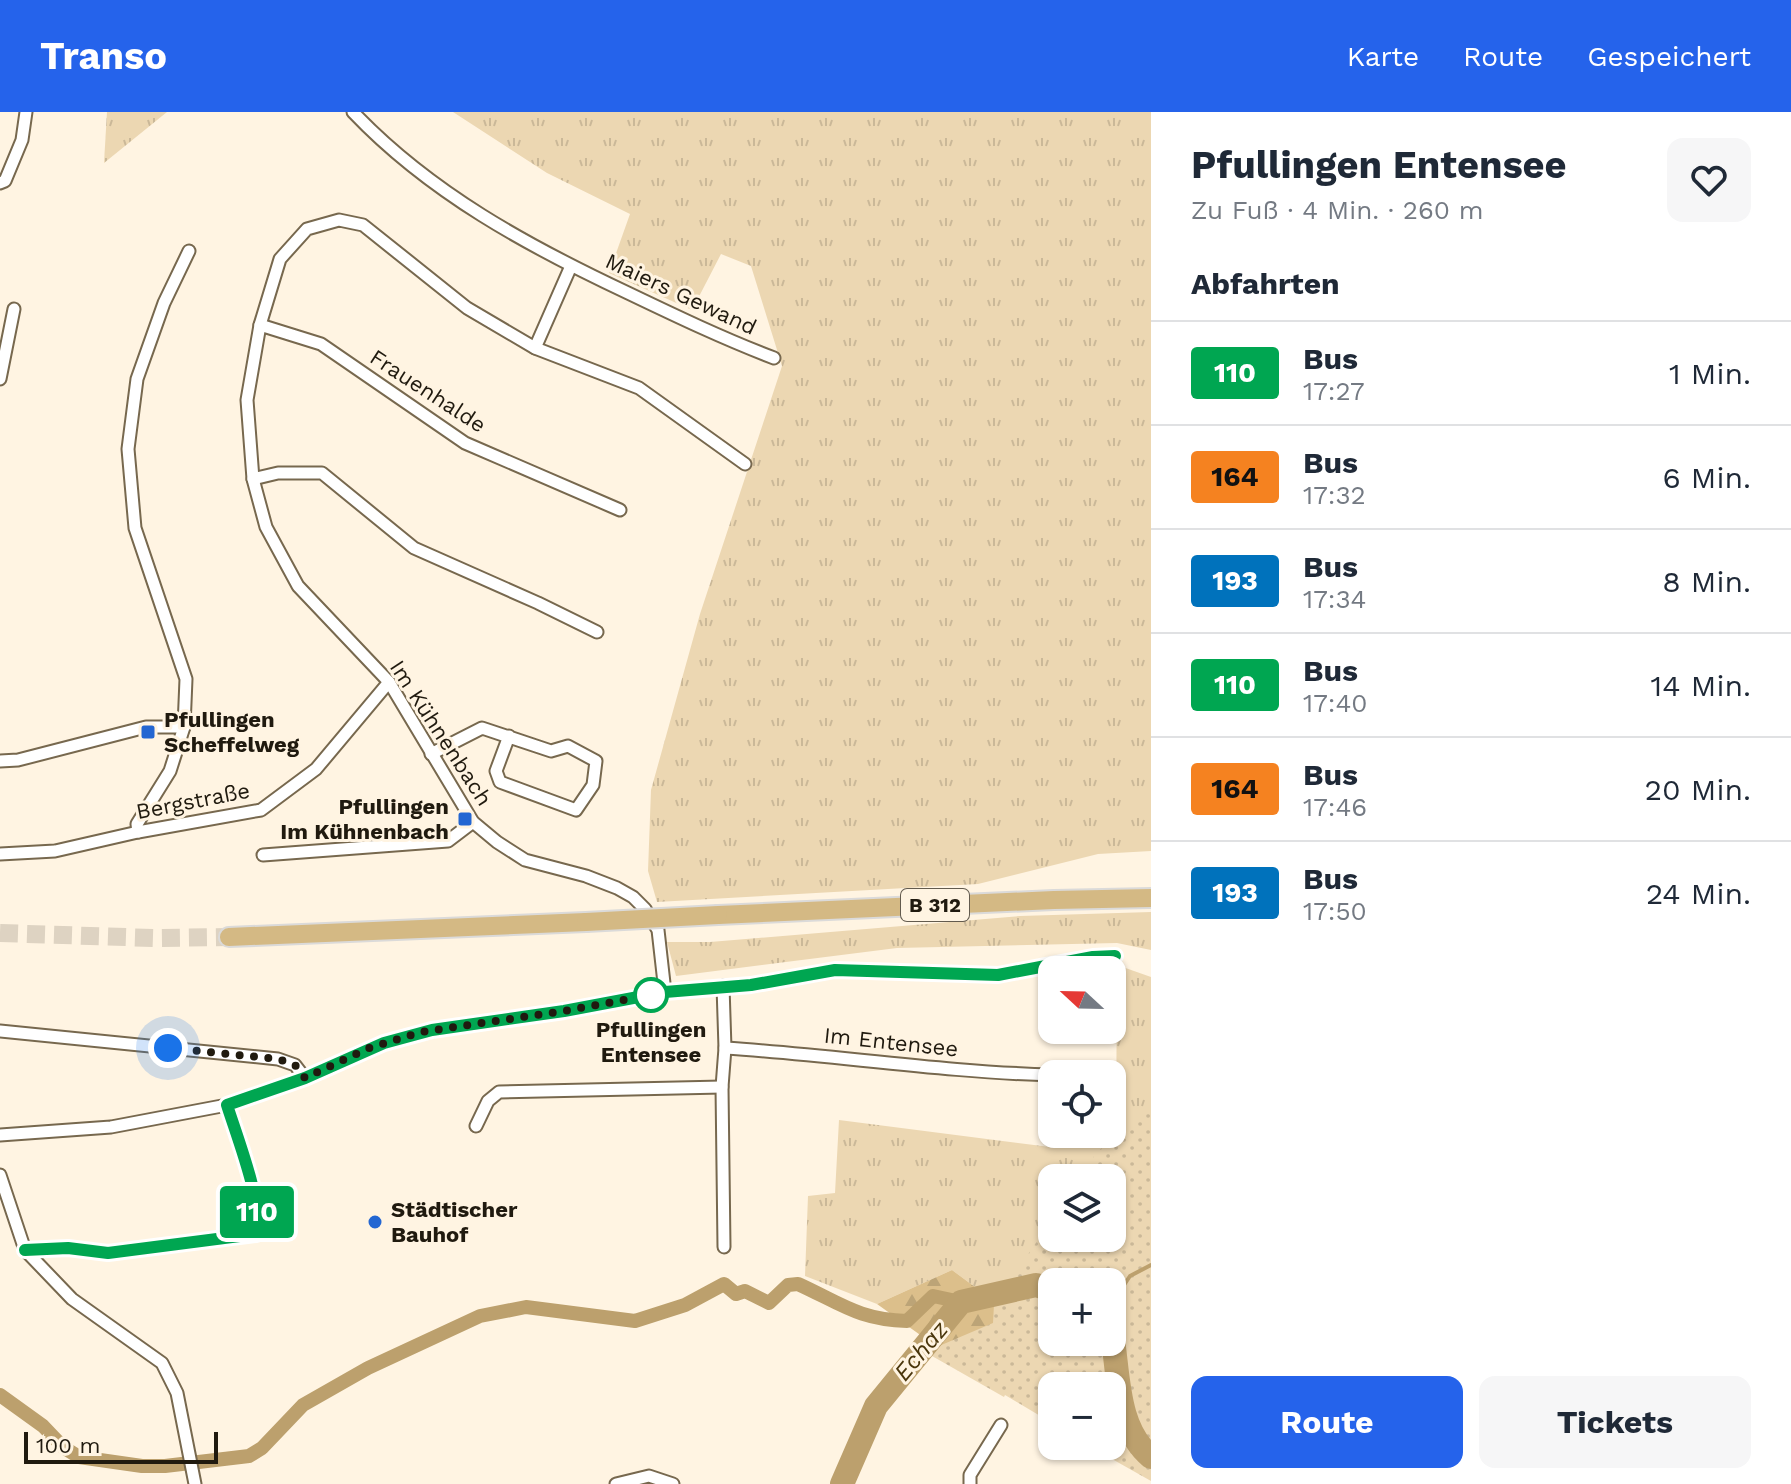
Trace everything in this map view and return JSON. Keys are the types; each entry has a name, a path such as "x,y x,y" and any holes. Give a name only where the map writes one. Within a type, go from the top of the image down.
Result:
{"main road":[{"name":"B 312","path":"229,937 1151,898"}],"street":[{"path":"0,183 5,181 22,140 26,112"},
{"name":"Maiers Gewand","path":"355,113 410,164 481,216 571,266 774,358"},
{"name":"Im Kühnenbach","path":"665,992 658,930 645,909 633,897 586,876 525,860 473,822 389,682 298,586 266,527 253,479 247,400 260,325 280,259 307,229 339,220 363,225 467,308 535,348 639,388 745,464"},
{"path":"138,832 137,824 170,771 184,727 186,679 135,528 128,449 137,379 164,303 189,251"},
{"name":"Maiers Gewand","path":"535,348 571,266"},
{"path":"0,379 14,309"},
{"name":"Frauenhalde","path":"260,325 321,344 465,443 620,510"},
{"path":"253,479 278,473 322,473 414,548 597,632"},
{"name":"Bergstraße","path":"0,854 55,851 138,832 261,810 316,769 389,682"},
{"path":"0,761 18,760 146,727 184,727"},
{"path":"431,754 482,728 509,736 551,751 568,746 596,761 593,785 576,810 500,782 496,771 509,736"},
{"path":"263,855 448,841 473,822"},
{"path":"0,1135 123,1126 227,1105 305,1078 369,1048 421,1032 564,1011 665,992 751,985 835,970 998,975 1038,967"},
{"path":"723,986 724,1247"},
{"path":"0,1031 278,1059 295,1065 305,1078"},
{"name":"Im Entensee","path":"725,1048 994,1074 1038,1075"},
{"path":"476,1126 488,1101 499,1092 722,1087"},
{"path":"25,1250 68,1248 108,1253 256,1234 260,1223 255,1197 227,1105"},
{"path":"0,1175 25,1250 72,1299 162,1363 177,1393 195,1484"},
{"path":"970,1484 970,1475 1001,1425"},
{"path":"616,1484 649,1476 673,1484"}],"green space":[{"path":"107,112 167,112 104,163"},
{"path":"453,112 1151,112 1151,851 1098,854 978,884 657,902 648,871 651,790 700,614 782,366 751,266 721,254 692,310 609,273 630,214 547,173"},
{"path":"1151,912 1151,950 1117,943 897,948 676,976 667,942 710,942 1020,916"},
{"path":"1126,968 1151,977 1151,1253 1086,1268 1038,1268 1038,1279 979,1290 952,1270 877,1304 805,1276 808,1196 835,1193 839,1120 1038,1145 1038,1148 1126,1148 1126,1060 1116,1060 1117,1044 1126,1044"},
{"path":"1151,1113 1151,1481 1114,1460 1126,1460 1126,1372 1038,1372 1038,1415 925,1352 993,1323 994,1305 1038,1240 1038,1252 1126,1252 1126,1164 1089,1164 1102,1148 1126,1148 1126,1129"},
{"path":"952,1270 979,1290 1038,1281 1038,1335 944,1352 877,1304"}],"waterway":[{"path":"1126,1282 1130,1276 1151,1265"},
{"path":"0,1395 79,1457 165,1466 249,1456 262,1448 303,1405 368,1368 480,1316 526,1307 635,1321 685,1305 724,1284 736,1294 745,1291 769,1303 788,1285 798,1284 862,1314 890,1320 907,1321 933,1296 961,1302"},
{"name":"Echaz","path":"842,1484 876,1406 961,1302 1038,1286"},
{"name":"Echaz","path":"1115,1356 1125,1416 1131,1431 1151,1457"}],"tunnel":[{"path":"0,933 229,937"}],"bus line":[{"name":"110","path":"25,1250 68,1248 108,1253 256,1234 260,1223 255,1197 227,1105 305,1078 369,1048 413,1034 665,992 751,985 835,970 998,975 1038,967"}],"place":[{"name":"Pfullingen Scheffelweg","path":"148,732"},
{"name":"Pfullingen Im Kühnenbach","path":"465,819"},
{"name":"Pfullingen Entensee","path":"651,995"},
{"name":"Städtischer Bauhof","path":"375,1222"}],"route":[{"path":"168,1048 278,1059 295,1065 305,1078 369,1048 421,1032 651,995"}]}
